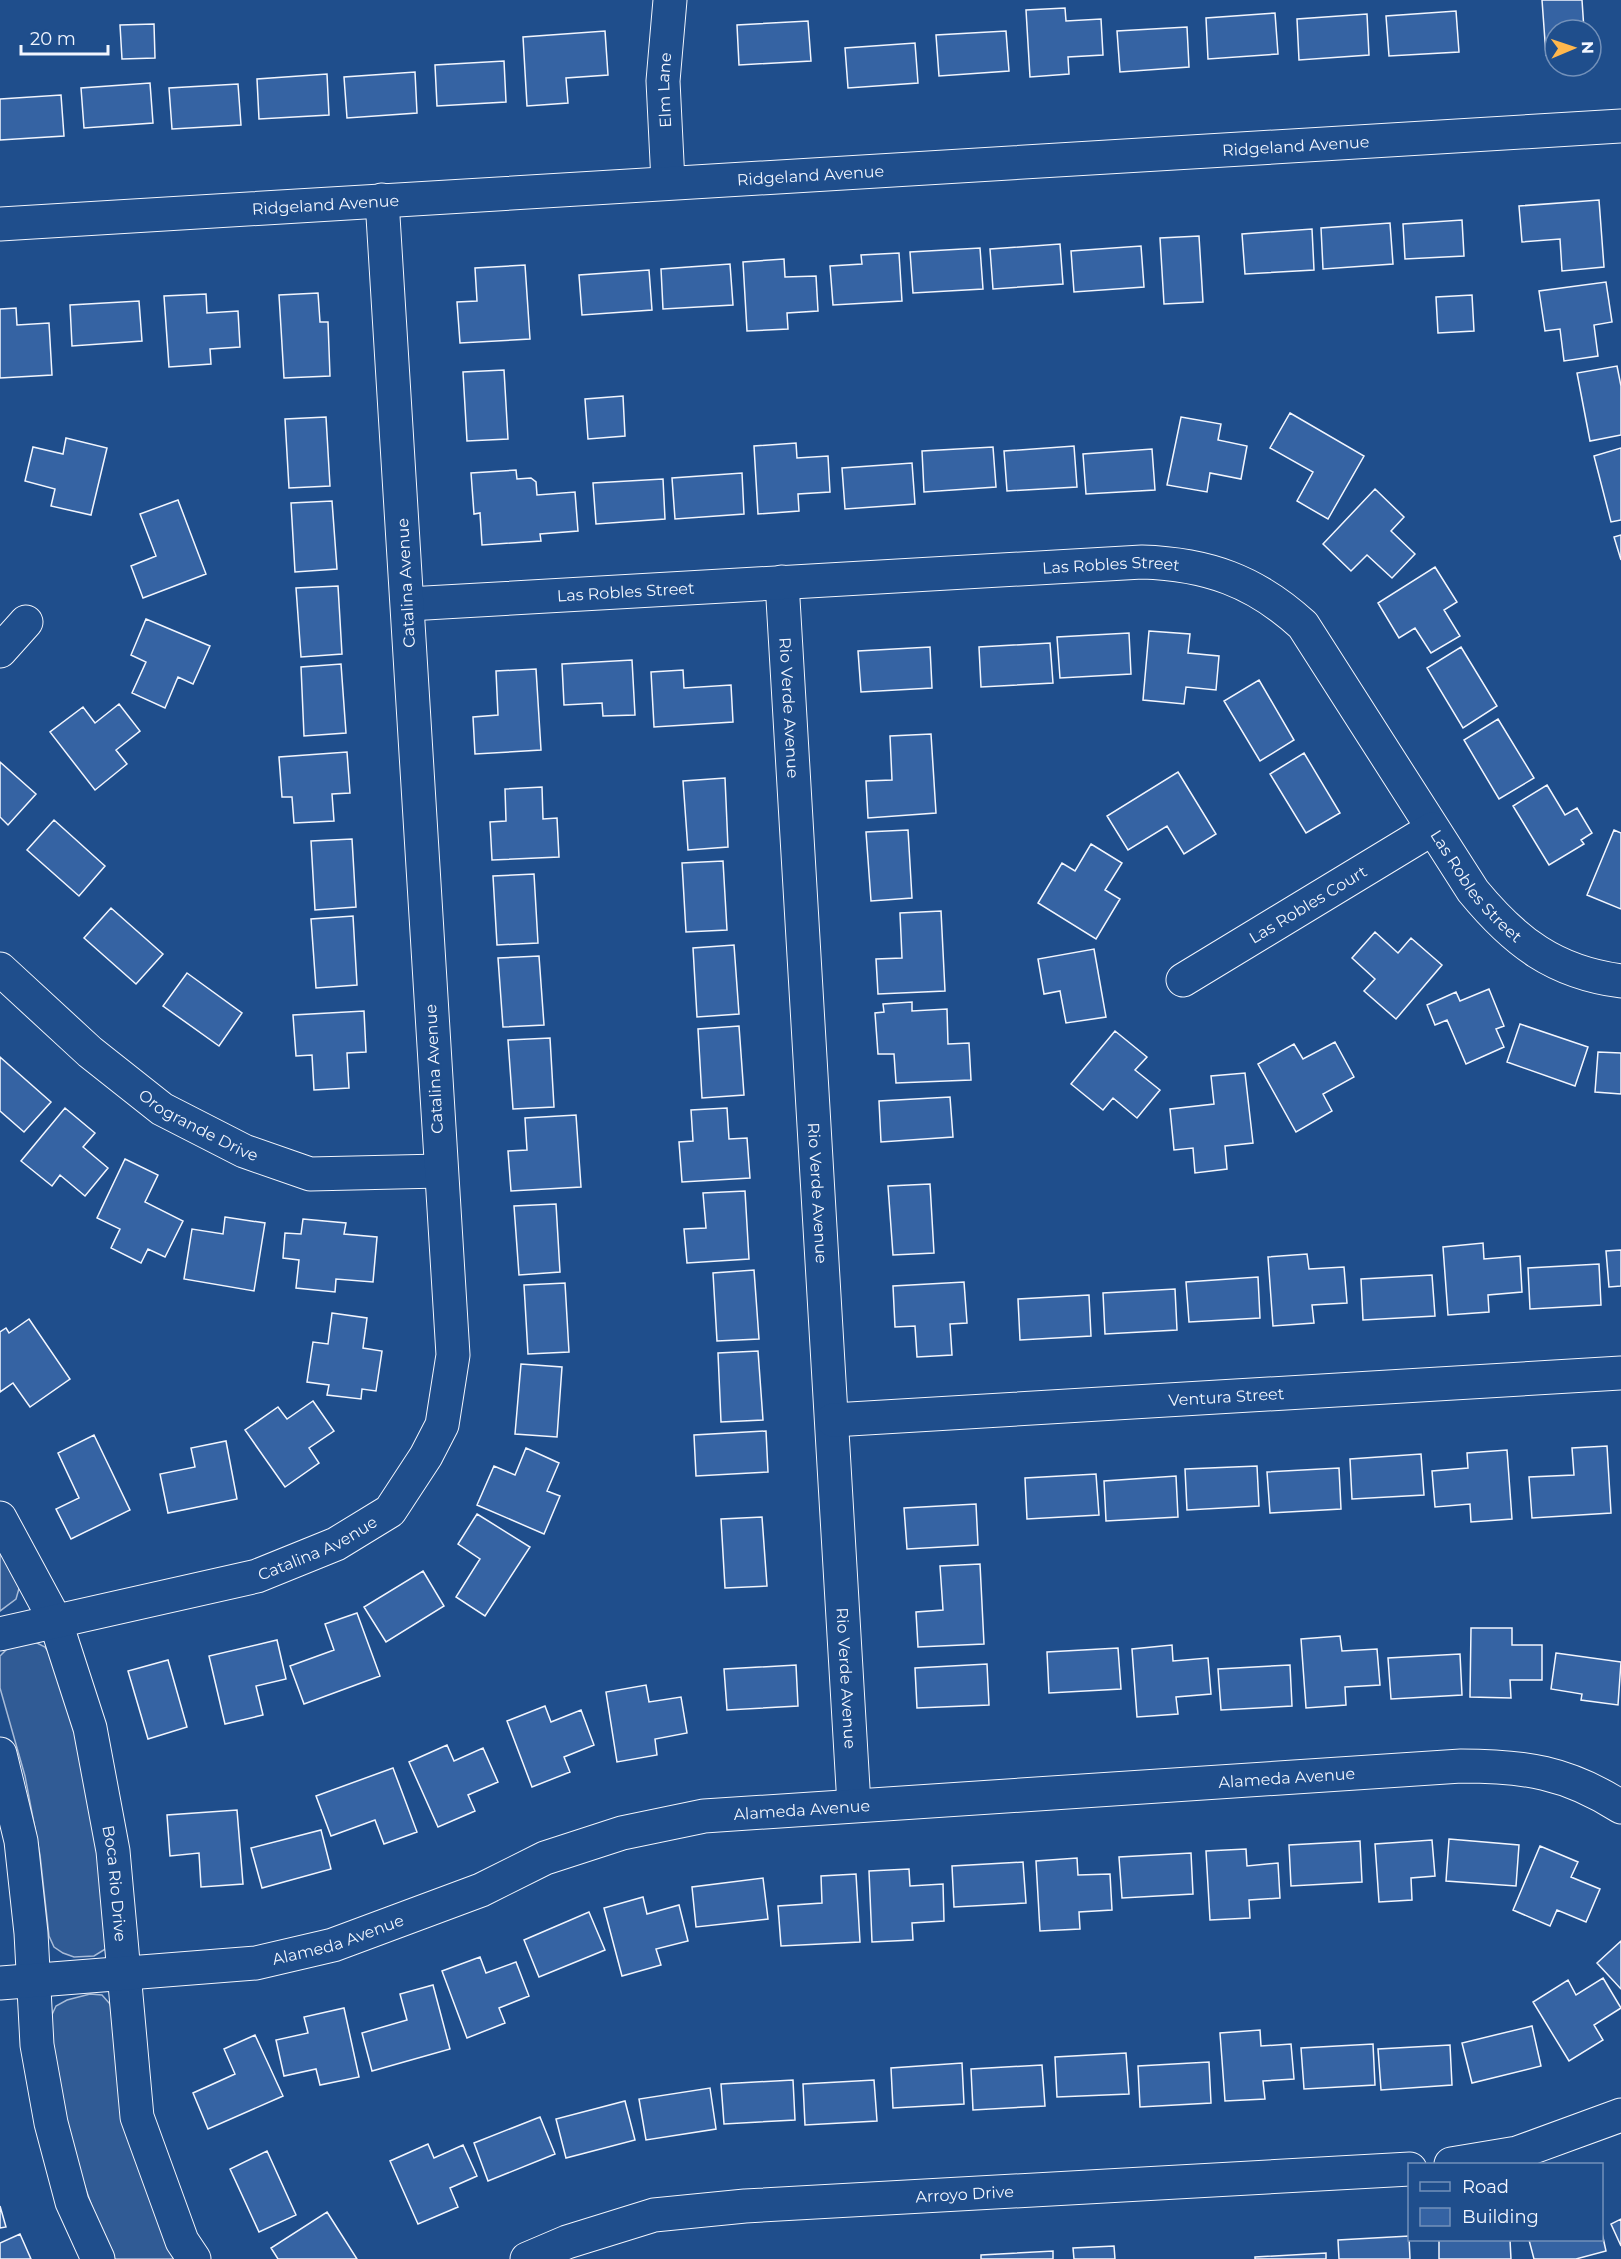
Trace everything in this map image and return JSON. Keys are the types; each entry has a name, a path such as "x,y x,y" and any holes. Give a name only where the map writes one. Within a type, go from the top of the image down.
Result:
{"street":[{"name":"Elm Lane","path":"668,182 663,81 670,0"},
{"name":"Ridgeland Avenue","path":"0,224 1621,126"},
{"name":"Catalina Avenue","path":"0,1634 257,1576 336,1544 390,1511 426,1456 442,1425 453,1354 382,200"},
{"name":"Las Robles Street","path":"408,604 1142,562 1171,563 1208,570 1244,583 1278,602 1303,626 1432,829 1473,891 1495,918 1525,945 1556,964 1585,975 1621,981"},
{"name":"Rio Verde Avenue","path":"782,582 854,1804"},
{"path":"0,651 26,622"},
{"name":"Las Robles Court","path":"1183,980 1432,829"},
{"name":"Orogrande Drive","path":"0,969 90,1052 162,1109 244,1151 310,1174 440,1171"},
{"name":"Ventura Street","path":"833,1420 1621,1373"},
{"name":"Boca Rio Drive","path":"0,1518 55,1620 90,1728 113,1851 126,1975 137,2117 182,2241 194,2259"},
{"path":"0,1754 21,1841 31,1933 16,1982 37,2045 51,2123 72,2202 98,2259"},
{"name":"Alameda Avenue","path":"16,1982 256,1963 333,1946 460,1898 545,1858 622,1833 704,1816 854,1804 1461,1766 1502,1766 1554,1774 1596,1791 1621,1807"},
{"path":"1457,2163 1517,2153 1621,2115"},
{"name":"Arroyo Drive","path":"527,2259 567,2242 654,2215 699,2210 1408,2169"}],"shaded area":[{"path":"0,1541 20,1585 16,1599 0,1611"},
{"path":"35,1642 45,1647 52,1657 96,1793 107,1948 94,1956 74,1957 63,1953 54,1947 49,1936 40,1855 25,1776 0,1688 0,1656 9,1647"},
{"path":"90,1994 102,1995 110,2004 184,2259 115,2259 97,2221 75,2158 59,2093 49,2021 56,2006 67,2000"}],"building":[{"path":"1542,0 1582,0 1583,18 1543,18"},
{"path":"1065,8 1066,21 1101,19 1103,55 1068,57 1069,74 1030,77 1026,10"},
{"path":"1456,11 1459,52 1389,56 1386,16"},
{"path":"1275,13 1278,54 1208,59 1206,18"},
{"path":"1367,14 1369,55 1299,60 1297,19"},
{"path":"808,21 811,61 739,65 737,25"},
{"path":"154,24 155,58 122,59 120,25"},
{"path":"1187,27 1189,67 1120,72 1117,31"},
{"path":"605,31 608,75 566,78 568,103 527,106 523,37"},
{"path":"1006,31 1009,71 939,76 936,35"},
{"path":"915,43 918,83 848,88 845,48"},
{"path":"504,61 506,102 437,106 435,65"},
{"path":"415,72 417,113 347,118 344,77"},
{"path":"327,74 329,115 259,119 257,79"},
{"path":"150,83 153,123 84,128 81,88"},
{"path":"238,84 241,125 172,129 169,88"},
{"path":"61,95 64,136 0,140 0,99"},
{"path":"1599,200 1604,267 1562,271 1560,239 1522,242 1519,206"},
{"path":"1462,220 1464,256 1405,259 1403,224"},
{"path":"1390,223 1393,264 1323,269 1321,228"},
{"path":"1312,229 1314,270 1245,274 1242,234"},
{"path":"1199,236 1203,302 1164,304 1160,238"},
{"path":"1060,244 1063,284 993,289 990,249"},
{"path":"1141,246 1144,287 1074,292 1071,251"},
{"path":"980,248 983,289 913,293 910,252"},
{"path":"899,253 902,301 833,305 830,266 862,264 861,255"},
{"path":"784,259 785,277 816,276 818,311 787,313 788,329 747,331 743,262"},
{"path":"730,264 733,305 663,309 661,269"},
{"path":"525,265 530,339 460,343 457,302 477,301 475,268"},
{"path":"649,270 652,310 582,315 579,275"},
{"path":"1606,282 1612,322 1594,325 1598,356 1564,361 1560,329 1545,331 1539,291"},
{"path":"318,293 320,322 328,322 330,376 284,378 279,295"},
{"path":"206,294 207,313 238,311 240,347 210,349 211,364 169,367 164,296"},
{"path":"1472,295 1474,331 1438,333 1436,297"},
{"path":"139,301 142,341 72,346 70,305"},
{"path":"16,308 17,325 49,323 52,375 0,378 0,309"},
{"path":"1617,366 1621,386 1621,435 1590,441 1577,373"},
{"path":"504,370 508,439 467,441 463,372"},
{"path":"623,396 625,436 588,439 585,399"},
{"path":"1290,413 1364,456 1328,519 1297,501 1313,472 1270,448"},
{"path":"326,417 330,486 289,488 285,419"},
{"path":"1181,417 1221,424 1218,440 1247,446 1241,479 1210,473 1207,492 1167,485"},
{"path":"66,438 107,448 91,515 51,506 55,489 25,481 33,447 63,454"},
{"path":"796,443 797,458 828,456 830,492 798,494 799,511 758,514 754,446"},
{"path":"1074,446 1077,487 1007,491 1004,451"},
{"path":"993,447 996,487 924,492 922,451"},
{"path":"1621,448 1621,520 1611,522 1594,456"},
{"path":"1152,449 1155,490 1086,494 1083,454"},
{"path":"912,463 915,504 845,509 842,468"},
{"path":"516,470 517,479 531,478 536,482 537,495 575,492 578,531 540,534 541,541 482,545 480,513 474,514 471,473"},
{"path":"742,473 744,514 675,519 672,478"},
{"path":"663,479 665,519 596,524 593,483"},
{"path":"1375,489 1404,517 1391,531 1415,554 1392,578 1367,555 1351,571 1323,544"},
{"path":"178,500 206,574 143,598 131,566 156,556 140,514"},
{"path":"332,501 337,569 295,572 291,503"},
{"path":"1621,535 1621,560 1614,537"},
{"path":"1435,567 1457,602 1444,610 1460,636 1431,653 1415,628 1399,638 1378,603"},
{"path":"338,586 342,654 301,657 296,588"},
{"path":"146,619 210,646 193,684 178,677 165,708 132,693 146,662 131,655"},
{"path":"1149,631 1190,634 1188,653 1219,656 1216,690 1186,687 1184,704 1143,700"},
{"path":"1129,633 1131,674 1060,678 1057,637"},
{"path":"1050,643 1053,683 981,687 979,647"},
{"path":"930,647 932,688 861,692 858,651"},
{"path":"1461,647 1497,706 1463,728 1427,668"},
{"path":"632,660 635,715 603,716 602,703 564,705 562,664"},
{"path":"341,664 346,733 304,736 301,667"},
{"path":"536,669 541,750 475,754 473,717 498,715 496,671"},
{"path":"683,670 684,688 731,685 733,722 654,727 651,672"},
{"path":"1259,680 1294,740 1260,761 1224,701"},
{"path":"119,704 140,731 116,750 127,764 95,790 50,732 83,707 95,723"},
{"path":"1498,719 1534,778 1499,799 1464,740"},
{"path":"931,734 936,813 868,818 866,781 892,780 890,736"},
{"path":"347,752 350,793 332,794 334,821 294,823 292,797 282,797 279,757"},
{"path":"1304,753 1340,813 1306,833 1270,774"},
{"path":"0,762 36,794 8,825 0,817"},
{"path":"1178,772 1216,834 1184,854 1167,826 1128,850 1107,816"},
{"path":"725,778 728,847 688,850 683,781"},
{"path":"1547,785 1565,815 1577,808 1592,833 1581,840 1584,844 1549,865 1513,806"},
{"path":"542,787 543,819 557,818 559,857 492,860 490,822 506,821 505,789"},
{"path":"54,820 105,866 79,896 27,850"},
{"path":"908,830 912,898 871,901 866,832"},
{"path":"1614,830 1621,833 1621,909 1587,895"},
{"path":"352,839 356,907 315,910 311,841"},
{"path":"1091,844 1122,863 1105,890 1120,899 1096,939 1038,903 1062,863 1075,871"},
{"path":"723,861 727,930 686,932 682,863"},
{"path":"534,874 538,943 497,945 493,876"},
{"path":"111,908 163,954 136,984 84,938"},
{"path":"941,911 945,991 878,994 876,959 902,958 900,913"},
{"path":"353,916 357,985 316,988 311,919"},
{"path":"1375,932 1398,953 1411,938 1442,965 1396,1019 1364,991 1375,979 1352,958"},
{"path":"734,945 739,1014 697,1017 693,948"},
{"path":"1094,949 1106,1017 1066,1023 1060,991 1044,994 1038,959"},
{"path":"539,956 544,1025 503,1027 498,958"},
{"path":"187,973 242,1013 219,1046 163,1006"},
{"path":"1489,989 1504,1026 1496,1029 1504,1047 1466,1064 1447,1020 1435,1025 1427,1005 1456,992 1460,1001"},
{"path":"912,1002 912,1011 947,1009 948,1044 969,1043 971,1080 896,1083 894,1054 878,1054 875,1013 884,1012 883,1004"},
{"path":"364,1011 366,1052 347,1053 349,1088 314,1090 312,1055 296,1056 293,1015"},
{"path":"1520,1024 1588,1047 1575,1086 1507,1062"},
{"path":"739,1026 744,1095 702,1098 698,1029"},
{"path":"1115,1031 1147,1057 1135,1070 1160,1090 1137,1118 1113,1098 1103,1110 1071,1084"},
{"path":"550,1038 554,1107 513,1109 508,1040"},
{"path":"1335,1042 1354,1077 1323,1094 1332,1111 1296,1132 1258,1064 1294,1044 1303,1059"},
{"path":"1598,1052 1621,1053 1621,1094 1595,1092"},
{"path":"0,1057 51,1102 24,1132 0,1111"},
{"path":"1245,1073 1253,1143 1225,1146 1227,1169 1195,1173 1193,1148 1174,1150 1170,1109 1214,1104 1211,1076"},
{"path":"950,1097 953,1137 881,1142 879,1101"},
{"path":"65,1108 95,1133 83,1147 108,1168 85,1196 60,1175 52,1186 21,1161"},
{"path":"727,1108 729,1139 747,1138 750,1178 682,1182 679,1142 693,1141 691,1110"},
{"path":"576,1115 581,1187 511,1191 508,1151 527,1150 525,1118"},
{"path":"125,1159 158,1175 145,1202 183,1221 165,1257 148,1249 141,1263 111,1248 120,1229 97,1218"},
{"path":"930,1184 934,1253 893,1255 888,1186"},
{"path":"745,1191 749,1259 687,1263 684,1229 706,1228 703,1193"},
{"path":"556,1204 560,1272 519,1275 514,1206"},
{"path":"225,1217 265,1223 254,1291 184,1279 192,1229 223,1234"},
{"path":"303,1219 346,1223 344,1234 377,1237 373,1282 336,1279 335,1292 296,1288 299,1260 283,1258 285,1233 301,1234"},
{"path":"1483,1243 1484,1259 1520,1256 1522,1292 1488,1295 1489,1312 1448,1315 1443,1247"},
{"path":"1621,1250 1621,1286 1609,1287 1606,1251"},
{"path":"1307,1254 1309,1269 1344,1267 1347,1303 1312,1305 1314,1323 1273,1326 1268,1257"},
{"path":"1599,1264 1601,1305 1530,1309 1528,1268"},
{"path":"754,1270 759,1339 717,1341 713,1273"},
{"path":"1432,1275 1435,1316 1363,1320 1361,1279"},
{"path":"1258,1277 1260,1318 1189,1322 1186,1282"},
{"path":"964,1282 967,1323 950,1324 952,1355 917,1357 915,1326 895,1327 893,1286"},
{"path":"565,1283 569,1352 528,1354 524,1285"},
{"path":"1175,1289 1177,1330 1105,1334 1103,1293"},
{"path":"1089,1295 1091,1336 1020,1340 1018,1299"},
{"path":"332,1313 367,1318 363,1348 382,1351 376,1391 362,1389 361,1399 327,1395 329,1385 307,1382 313,1342 328,1344"},
{"path":"29,1319 70,1379 30,1407 13,1383 0,1392 0,1332 6,1328 9,1333"},
{"path":"758,1351 763,1420 721,1422 718,1353"},
{"path":"521,1364 562,1367 557,1437 515,1434"},
{"path":"313,1401 334,1431 309,1448 319,1463 285,1487 245,1430 278,1407 287,1419"},
{"path":"766,1431 768,1472 696,1476 694,1435"},
{"path":"94,1435 130,1510 71,1539 56,1509 79,1498 58,1453"},
{"path":"226,1441 237,1499 168,1513 160,1474 195,1467 191,1448"},
{"path":"1607,1446 1611,1513 1532,1518 1529,1477 1574,1475 1572,1448"},
{"path":"526,1448 559,1463 547,1491 560,1496 544,1534 477,1505 494,1466 515,1475"},
{"path":"1507,1450 1512,1519 1471,1522 1470,1504 1435,1507 1432,1471 1468,1468 1467,1453"},
{"path":"1421,1454 1424,1495 1352,1499 1350,1459"},
{"path":"1257,1466 1259,1506 1187,1510 1185,1469"},
{"path":"1339,1468 1341,1509 1270,1513 1267,1472"},
{"path":"1096,1474 1099,1515 1027,1519 1025,1478"},
{"path":"1176,1476 1178,1517 1106,1521 1104,1481"},
{"path":"976,1504 978,1545 907,1549 904,1508"},
{"path":"477,1514 530,1547 485,1616 456,1597 480,1559 458,1544"},
{"path":"762,1517 767,1586 725,1588 721,1519"},
{"path":"980,1564 984,1644 918,1647 916,1612 943,1610 940,1566"},
{"path":"423,1571 444,1606 386,1642 364,1607"},
{"path":"357,1613 380,1676 304,1704 290,1666 334,1650 325,1624"},
{"path":"1471,1628 1512,1628 1512,1645 1542,1645 1542,1680 1510,1680 1511,1698 1470,1697"},
{"path":"1340,1636 1342,1651 1377,1649 1380,1685 1345,1687 1346,1705 1306,1708 1301,1639"},
{"path":"277,1640 286,1679 256,1686 263,1715 225,1724 209,1656"},
{"path":"1172,1645 1173,1661 1208,1658 1211,1694 1176,1697 1178,1714 1137,1717 1132,1649"},
{"path":"1118,1648 1121,1689 1049,1693 1047,1652"},
{"path":"1556,1653 1621,1662 1618,1705 1581,1700 1582,1694 1551,1689"},
{"path":"1460,1654 1462,1695 1391,1699 1388,1658"},
{"path":"168,1660 187,1727 148,1739 128,1671"},
{"path":"987,1664 989,1705 917,1708 915,1668"},
{"path":"796,1665 798,1706 727,1710 724,1669"},
{"path":"1290,1665 1292,1706 1221,1710 1218,1669"},
{"path":"646,1685 649,1702 681,1697 687,1733 655,1739 657,1755 617,1762 606,1692"},
{"path":"545,1706 551,1722 581,1710 594,1745 564,1757 570,1772 532,1787 507,1721"},
{"path":"447,1745 454,1761 483,1748 498,1782 468,1795 475,1811 438,1827 409,1762"},
{"path":"393,1768 417,1832 384,1844 375,1820 331,1836 316,1796"},
{"path":"237,1810 243,1884 201,1887 199,1853 170,1856 167,1815"},
{"path":"321,1830 331,1869 262,1888 251,1848"},
{"path":"1449,1839 1519,1845 1516,1886 1446,1881"},
{"path":"1432,1840 1435,1876 1411,1878 1412,1900 1379,1902 1375,1844"},
{"path":"1360,1841 1362,1882 1291,1886 1289,1845"},
{"path":"1540,1846 1578,1862 1571,1877 1600,1889 1586,1922 1557,1910 1550,1926 1513,1910"},
{"path":"1246,1849 1247,1866 1278,1863 1280,1898 1249,1900 1250,1918 1210,1920 1206,1851"},
{"path":"1191,1853 1193,1894 1122,1898 1119,1857"},
{"path":"1077,1858 1078,1875 1110,1874 1112,1910 1079,1912 1080,1929 1040,1931 1036,1861"},
{"path":"1023,1862 1026,1903 954,1907 952,1866"},
{"path":"909,1869 910,1886 943,1884 944,1921 912,1923 913,1940 872,1942 869,1871"},
{"path":"856,1874 860,1942 781,1946 778,1906 822,1903 821,1876"},
{"path":"763,1878 768,1919 696,1927 692,1887"},
{"path":"643,1897 647,1914 679,1905 688,1941 656,1949 661,1965 622,1976 604,1908"},
{"path":"589,1912 605,1950 539,1977 524,1940"},
{"path":"1621,1941 1621,1989 1597,1963"},
{"path":"480,1957 486,1973 516,1962 529,1996 499,2008 505,2023 467,2038 442,1971"},
{"path":"1603,1978 1621,2008 1594,2025 1603,2040 1569,2061 1533,2002 1568,1980 1576,1995"},
{"path":"433,1985 450,2049 372,2071 362,2033 407,2020 400,1994"},
{"path":"344,2008 359,2077 320,2085 316,2069 284,2076 276,2040 308,2033 304,2017"},
{"path":"1532,2026 1541,2066 1472,2083 1462,2043"},
{"path":"1260,2030 1261,2046 1291,2044 1294,2079 1263,2081 1265,2099 1225,2101 1220,2033"},
{"path":"255,2035 283,2096 208,2129 193,2093 235,2074 224,2049"},
{"path":"1373,2044 1375,2085 1304,2089 1301,2048"},
{"path":"1450,2045 1452,2085 1381,2090 1378,2049"},
{"path":"1126,2053 1129,2094 1057,2097 1055,2057"},
{"path":"1209,2062 1211,2103 1140,2107 1138,2066"},
{"path":"962,2063 964,2104 893,2108 891,2068"},
{"path":"1042,2065 1045,2106 973,2110 971,2069"},
{"path":"793,2080 795,2120 724,2124 721,2084"},
{"path":"874,2080 877,2121 805,2125 803,2084"},
{"path":"710,2088 716,2129 646,2140 639,2099"},
{"path":"625,2101 635,2140 566,2158 556,2119"},
{"path":"540,2117 555,2154 488,2181 474,2143"},
{"path":"428,2144 434,2158 463,2145 477,2176 450,2188 458,2207 418,2224 390,2161"},
{"path":"267,2151 296,2215 259,2232 230,2169"},
{"path":"0,2206 6,2227 0,2228"},
{"path":"327,2212 357,2259 278,2259 271,2248"},
{"path":"1621,2219 1621,2246 1611,2224"},
{"path":"20,2234 31,2259 0,2259 0,2243"},
{"path":"1408,2236 1410,2259 1339,2259 1338,2240"},
{"path":"1603,2238 1606,2251 1576,2259 1534,2259 1529,2241 1603,2241"},
{"path":"1439,2241 1510,2241 1511,2259 1439,2259"},
{"path":"1114,2246 1115,2259 1074,2259 1073,2248"},
{"path":"1053,2251 1053,2259 981,2259 981,2255"},
{"path":"1326,2253 1326,2259 1255,2259 1255,2257"}]}
